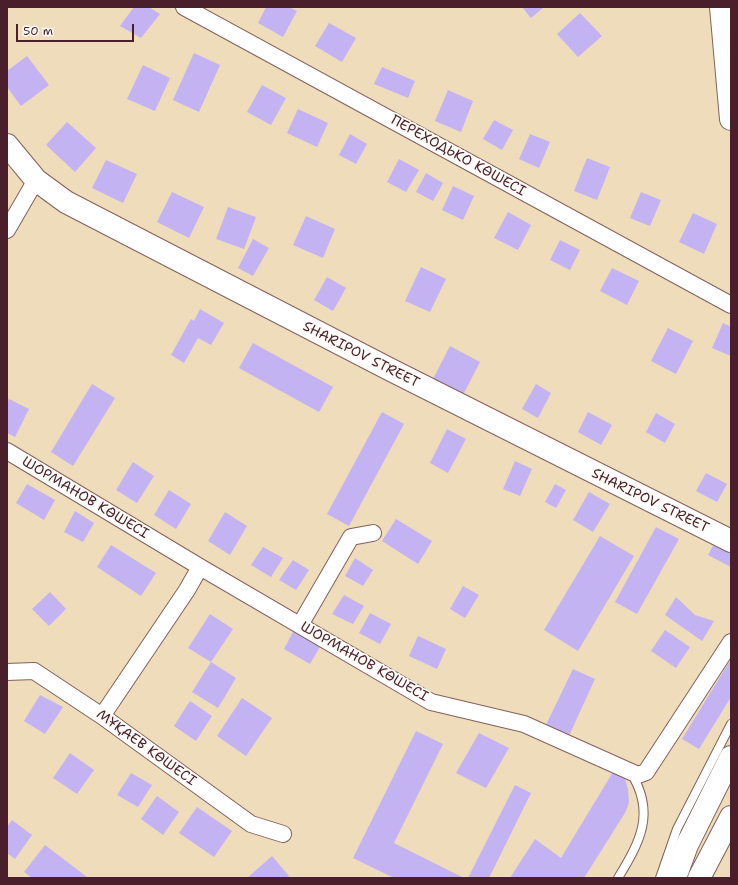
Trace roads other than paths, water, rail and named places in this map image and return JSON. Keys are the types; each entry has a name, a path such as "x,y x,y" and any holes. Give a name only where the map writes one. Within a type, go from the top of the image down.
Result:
{"main road":[{"path":"721,7 731,119"},
{"name":"SHARIPOV STREET","path":"7,145 36,180 66,202 398,374 731,541"},
{"path":"675,878 686,845 731,757"},
{"path":"699,878 731,817"}],"street":[{"name":"ПЕРЕХОДЬКО КӨШЕСІ","path":"184,7 731,305"},
{"path":"7,230 36,180"},
{"name":"ШОРМАНОВ КӨШЕСІ","path":"7,452 431,702 524,724 631,772"},
{"path":"300,625 351,537 372,533"},
{"path":"102,716 187,590 200,567"},
{"path":"631,772 638,775 646,772 731,642"},
{"name":"МҰҚАЕВ КӨШЕСІ","path":"7,672 34,671 102,716 251,824 283,834"}],"lane":[{"path":"660,878 677,829 731,724"},
{"path":"618,878 628,861 642,829 645,813 635,779 631,772"}]}
